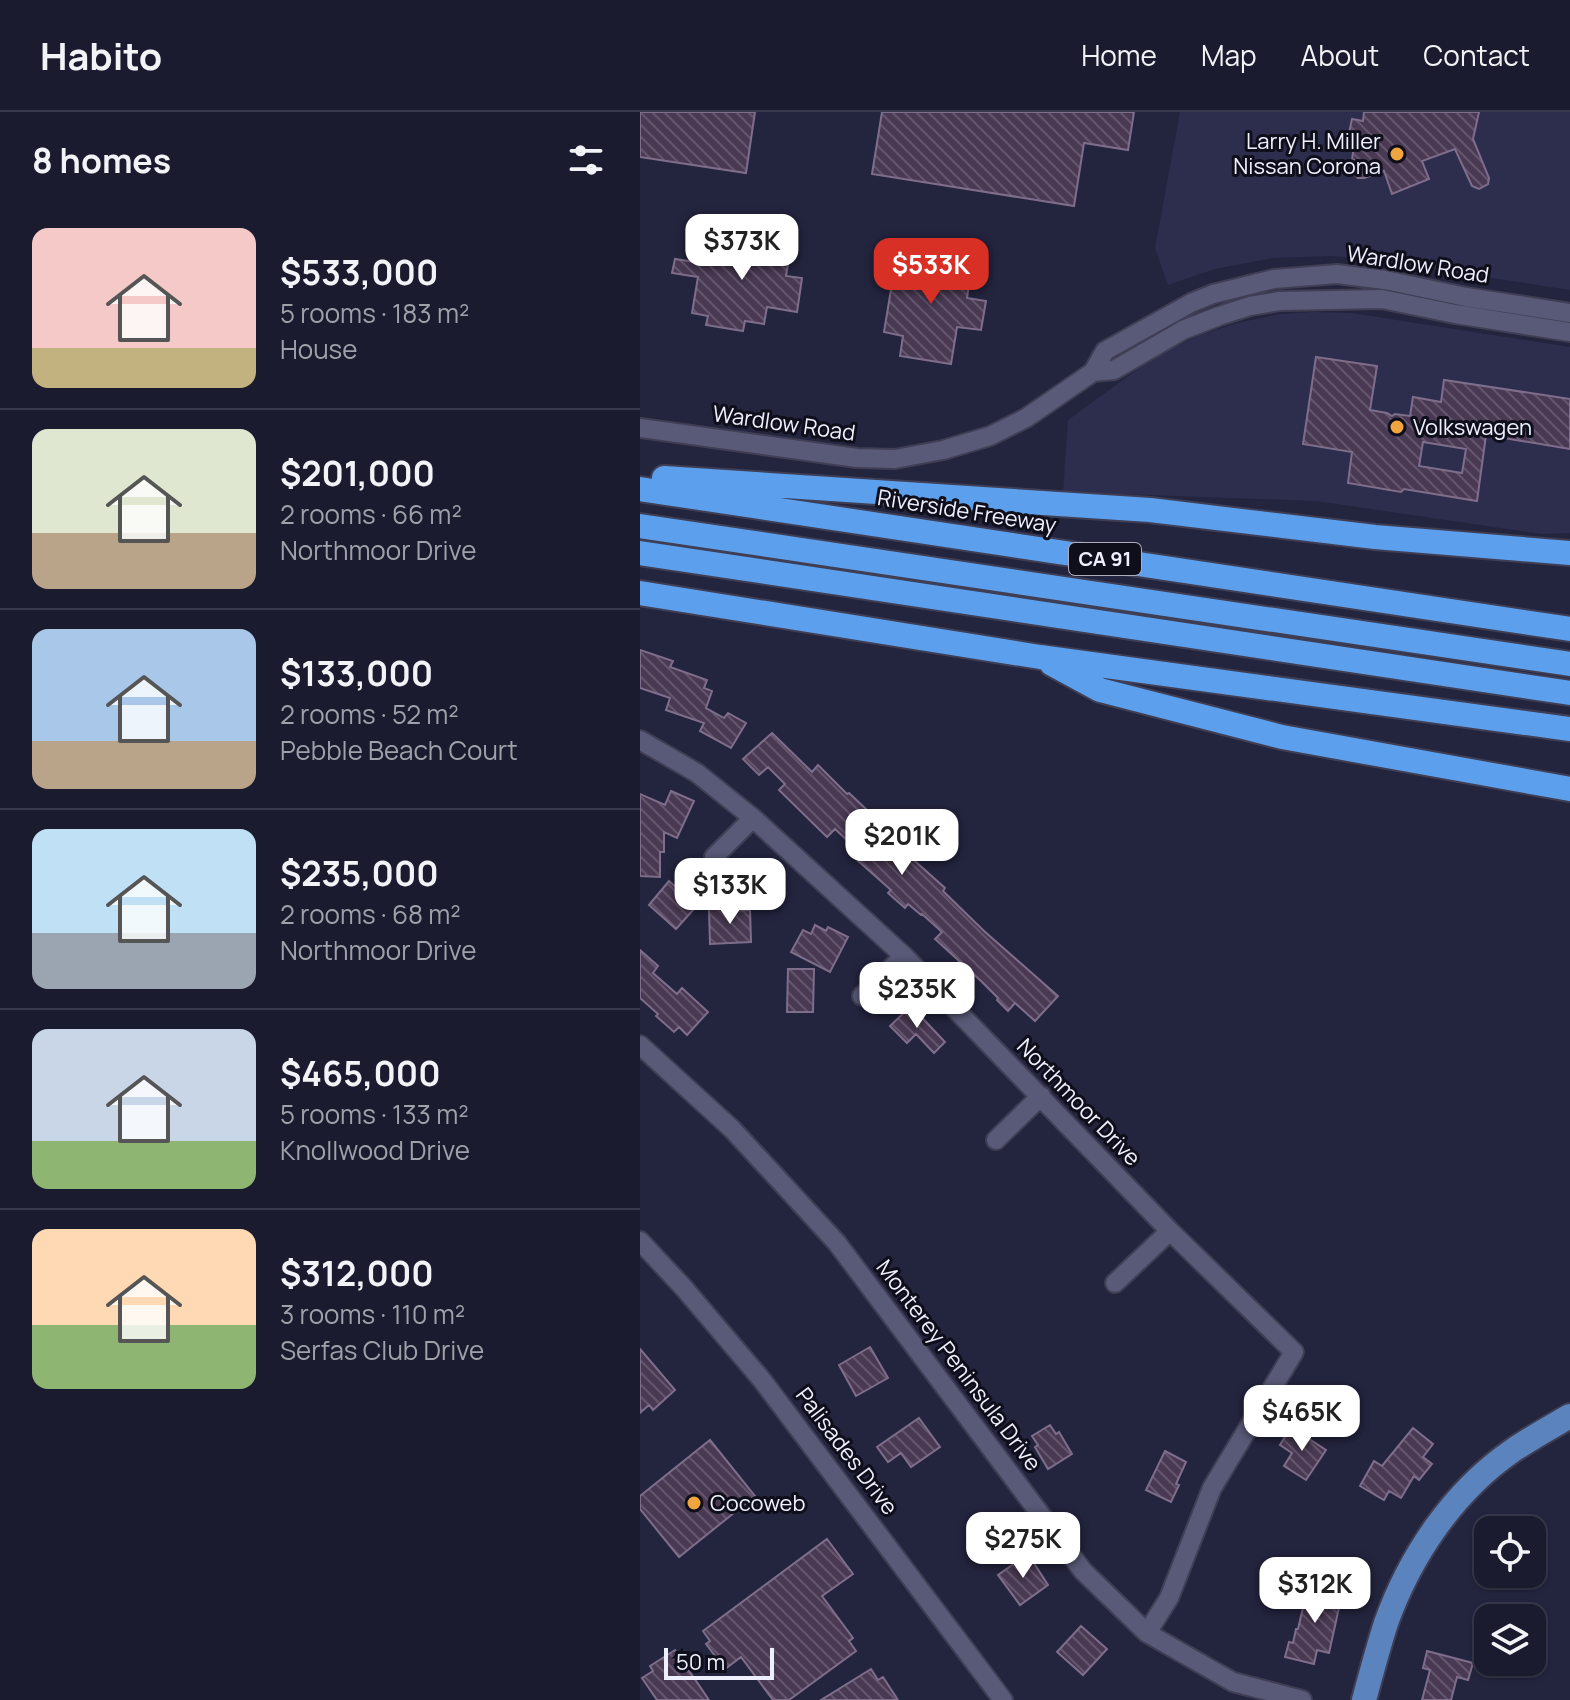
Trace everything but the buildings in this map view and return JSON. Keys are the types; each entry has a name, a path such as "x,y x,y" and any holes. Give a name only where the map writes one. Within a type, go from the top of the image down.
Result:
{"highway":[{"path":"640,476 1150,510 1375,537 1570,553"},
{"name":"Riverside Freeway","path":"640,489 1570,629"},
{"path":"640,526 1570,664"},
{"path":"640,553 1570,693"},
{"path":"640,593 1040,657 1570,729"},
{"path":"1040,657 1100,690 1282,737 1570,789"}],"main road":[{"path":"1364,1700 1386,1623 1402,1584 1425,1543 1454,1504 1488,1471 1510,1452 1570,1416"}],"street":[{"name":"Wardlow Road","path":"640,428 857,458 895,459 943,450 990,436 1026,418 1093,372 1105,351 1191,303 1213,294 1274,279 1337,274 1570,313"},
{"path":"1213,294 1219,316"},
{"name":"Wardlow Road","path":"1093,372 1114,370 1183,330 1219,316 1280,301 1382,299 1570,332"},
{"name":"Northmoor Drive","path":"640,740 697,773 753,818 904,956 1170,1231 1294,1352 1212,1488 1169,1598 1147,1633"},
{"path":"714,857 753,818"},
{"path":"862,996 904,956"},
{"name":"Monterey Peninsula Drive","path":"640,1045 732,1129 837,1243 1083,1571 1147,1633 1233,1682 1302,1700"},
{"path":"996,1140 1041,1096"},
{"path":"1115,1283 1170,1231"},
{"name":"Palisades Drive","path":"640,1241 762,1380 1003,1700"}],"shaded area":[{"path":"1180,112 1570,112 1570,290 1330,256 1273,258 1215,269 1168,285 1155,248"},
{"path":"1352,313 1570,347 1570,533 1541,534 1316,501 1063,492 1068,420 1138,369 1203,334 1280,314"}],"place":[{"name":"Larry H. Miller Nissan Corona","path":"1397,154"},
{"name":"Volkswagen","path":"1397,427"},
{"name":"Cocoweb","path":"694,1503"}]}
